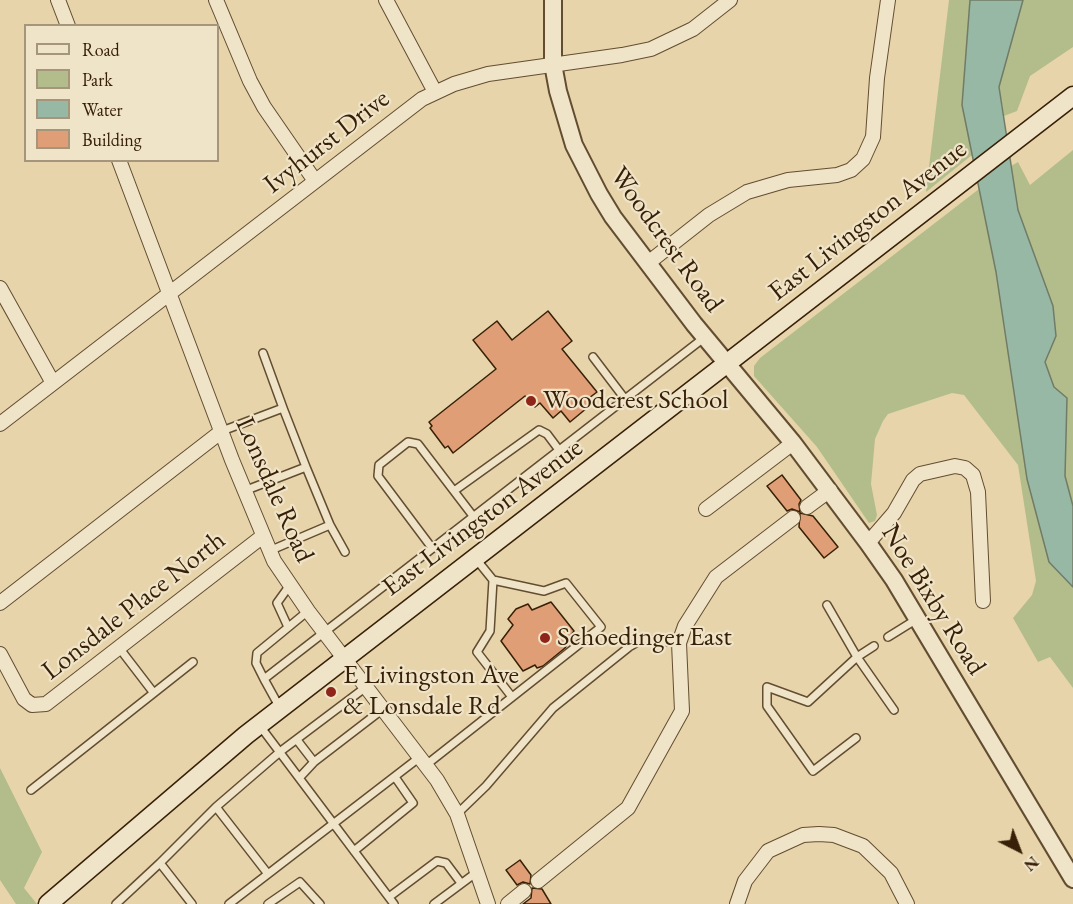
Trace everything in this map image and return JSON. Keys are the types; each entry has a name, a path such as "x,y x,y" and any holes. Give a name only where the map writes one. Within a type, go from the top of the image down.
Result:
{"main road":[{"name":"East Livingston Avenue","path":"49,903 259,725 1068,99"}],"street":[{"path":"58,0 67,24"},
{"path":"216,0 250,81 264,107 315,181"},
{"path":"386,0 435,92"},
{"name":"Woodcrest Road","path":"553,0 553,64 565,118 586,171 613,217 727,364"},
{"name":"Ivyhurst Drive","path":"0,424 404,112 435,92 488,74 651,49 693,29 730,0"},
{"path":"648,263 709,215 747,192 788,180 837,175 851,170 863,159 873,137 877,78 888,0"},
{"name":"Lonsdale Road","path":"120,162 171,292 244,491 269,551 308,611 423,761 457,814 488,904"},
{"path":"0,288 53,383"},
{"name":"Noe Bixby Road","path":"727,364 793,443 868,543 917,619 1073,879"},
{"path":"0,603 222,431"},
{"path":"706,509 793,443"},
{"path":"868,543 894,513 913,480 920,474 955,466 965,468 973,475 978,492 983,601"},
{"path":"807,507 830,490"},
{"path":"538,881 616,819 637,794 682,711 679,643 685,626 710,583 793,518"},
{"name":"Lonsdale Place North","path":"0,654 24,699 32,705 46,704 120,649 263,536"},
{"path":"737,904 745,881 768,851 803,835 834,835 863,846 891,873 907,904"},
{"path":"508,904 524,891"}],"lane":[{"path":"264,679 705,337"},
{"path":"263,353 306,467 330,525 345,552"},
{"path":"593,357 625,399"},
{"path":"222,431 283,408"},
{"path":"454,492 539,430 547,434 559,450"},
{"path":"432,548 378,476 379,465 408,442 418,444 473,516"},
{"path":"244,491 306,467"},
{"path":"269,551 330,525"},
{"path":"229,904 395,777 423,761 512,697 601,627 566,583 543,591 493,580 475,558"},
{"path":"493,580 490,631 477,652 512,697"},
{"path":"288,627 277,603 290,585"},
{"path":"827,605 857,657 894,710"},
{"path":"280,709 256,663 257,652 308,611"},
{"path":"888,637 917,619"},
{"path":"457,814 486,786 553,708 629,647 643,639 679,643"},
{"path":"856,738 813,771 766,706 767,687 808,702 857,657 874,646"},
{"path":"120,649 153,692"},
{"path":"31,790 192,662"},
{"path":"116,904 216,807 281,752 366,687"},
{"path":"300,777 314,762 383,709"},
{"path":"259,725 394,904"},
{"path":"297,740 314,762"},
{"path":"354,851 413,803 395,777"},
{"path":"216,807 268,874"},
{"path":"389,897 437,861 446,863 461,883"},
{"path":"160,862 192,904"},
{"path":"434,904 477,872"},
{"path":"268,904 300,882 320,904"}],"green space":[{"path":"949,0 970,0 962,105 972,155 926,192"},
{"path":"1000,0 1073,0 1073,47 1030,76 1017,111 1004,116 1001,97 990,104"},
{"path":"1073,150 1073,556 1007,229 1016,197 1011,166 1018,162 1030,185"},
{"path":"979,189 996,272 1027,479 1049,562 1073,587 1073,688 1050,657 1038,662 1013,618 1032,595 1036,581 1018,465 964,395 952,393 888,414 875,439 871,484 877,515 875,521 869,523 817,447 754,376 754,366 760,358"},
{"path":"0,768 42,852 24,888 37,904 16,904 0,880"}],"water":[{"path":"970,0 1023,0 999,87 1018,210 1053,306 1056,336 1045,362 1054,387 1067,398 1065,476 1073,506 1073,587 1049,562 1027,479 996,272 962,105"}],"building":[{"path":"548,311 572,341 562,349 597,392 589,398 593,403 570,422 561,411 553,418 540,403 535,407 525,396 453,453 448,446 445,448 430,428 432,426 429,422 496,369 473,340 497,321 512,340"},
{"path":"782,475 801,500 800,512 792,509 787,511 767,486"},
{"path":"800,513 813,516 838,547 824,558 799,527"},
{"path":"551,602 574,631 565,643 567,645 565,648 543,666 537,668 535,665 523,671 501,641 513,625 508,619 516,609 528,604 532,610"},
{"path":"520,860 531,875 530,884 523,882 517,885 506,870"},
{"path":"532,888 542,889 551,904 523,904 531,898"}],"place":[{"name":"Woodcrest School","path":"531,401"},
{"name":"Schoedinger East","path":"545,638"},
{"name":"E Livingston Ave & Lonsdale Rd","path":"331,692"}]}
